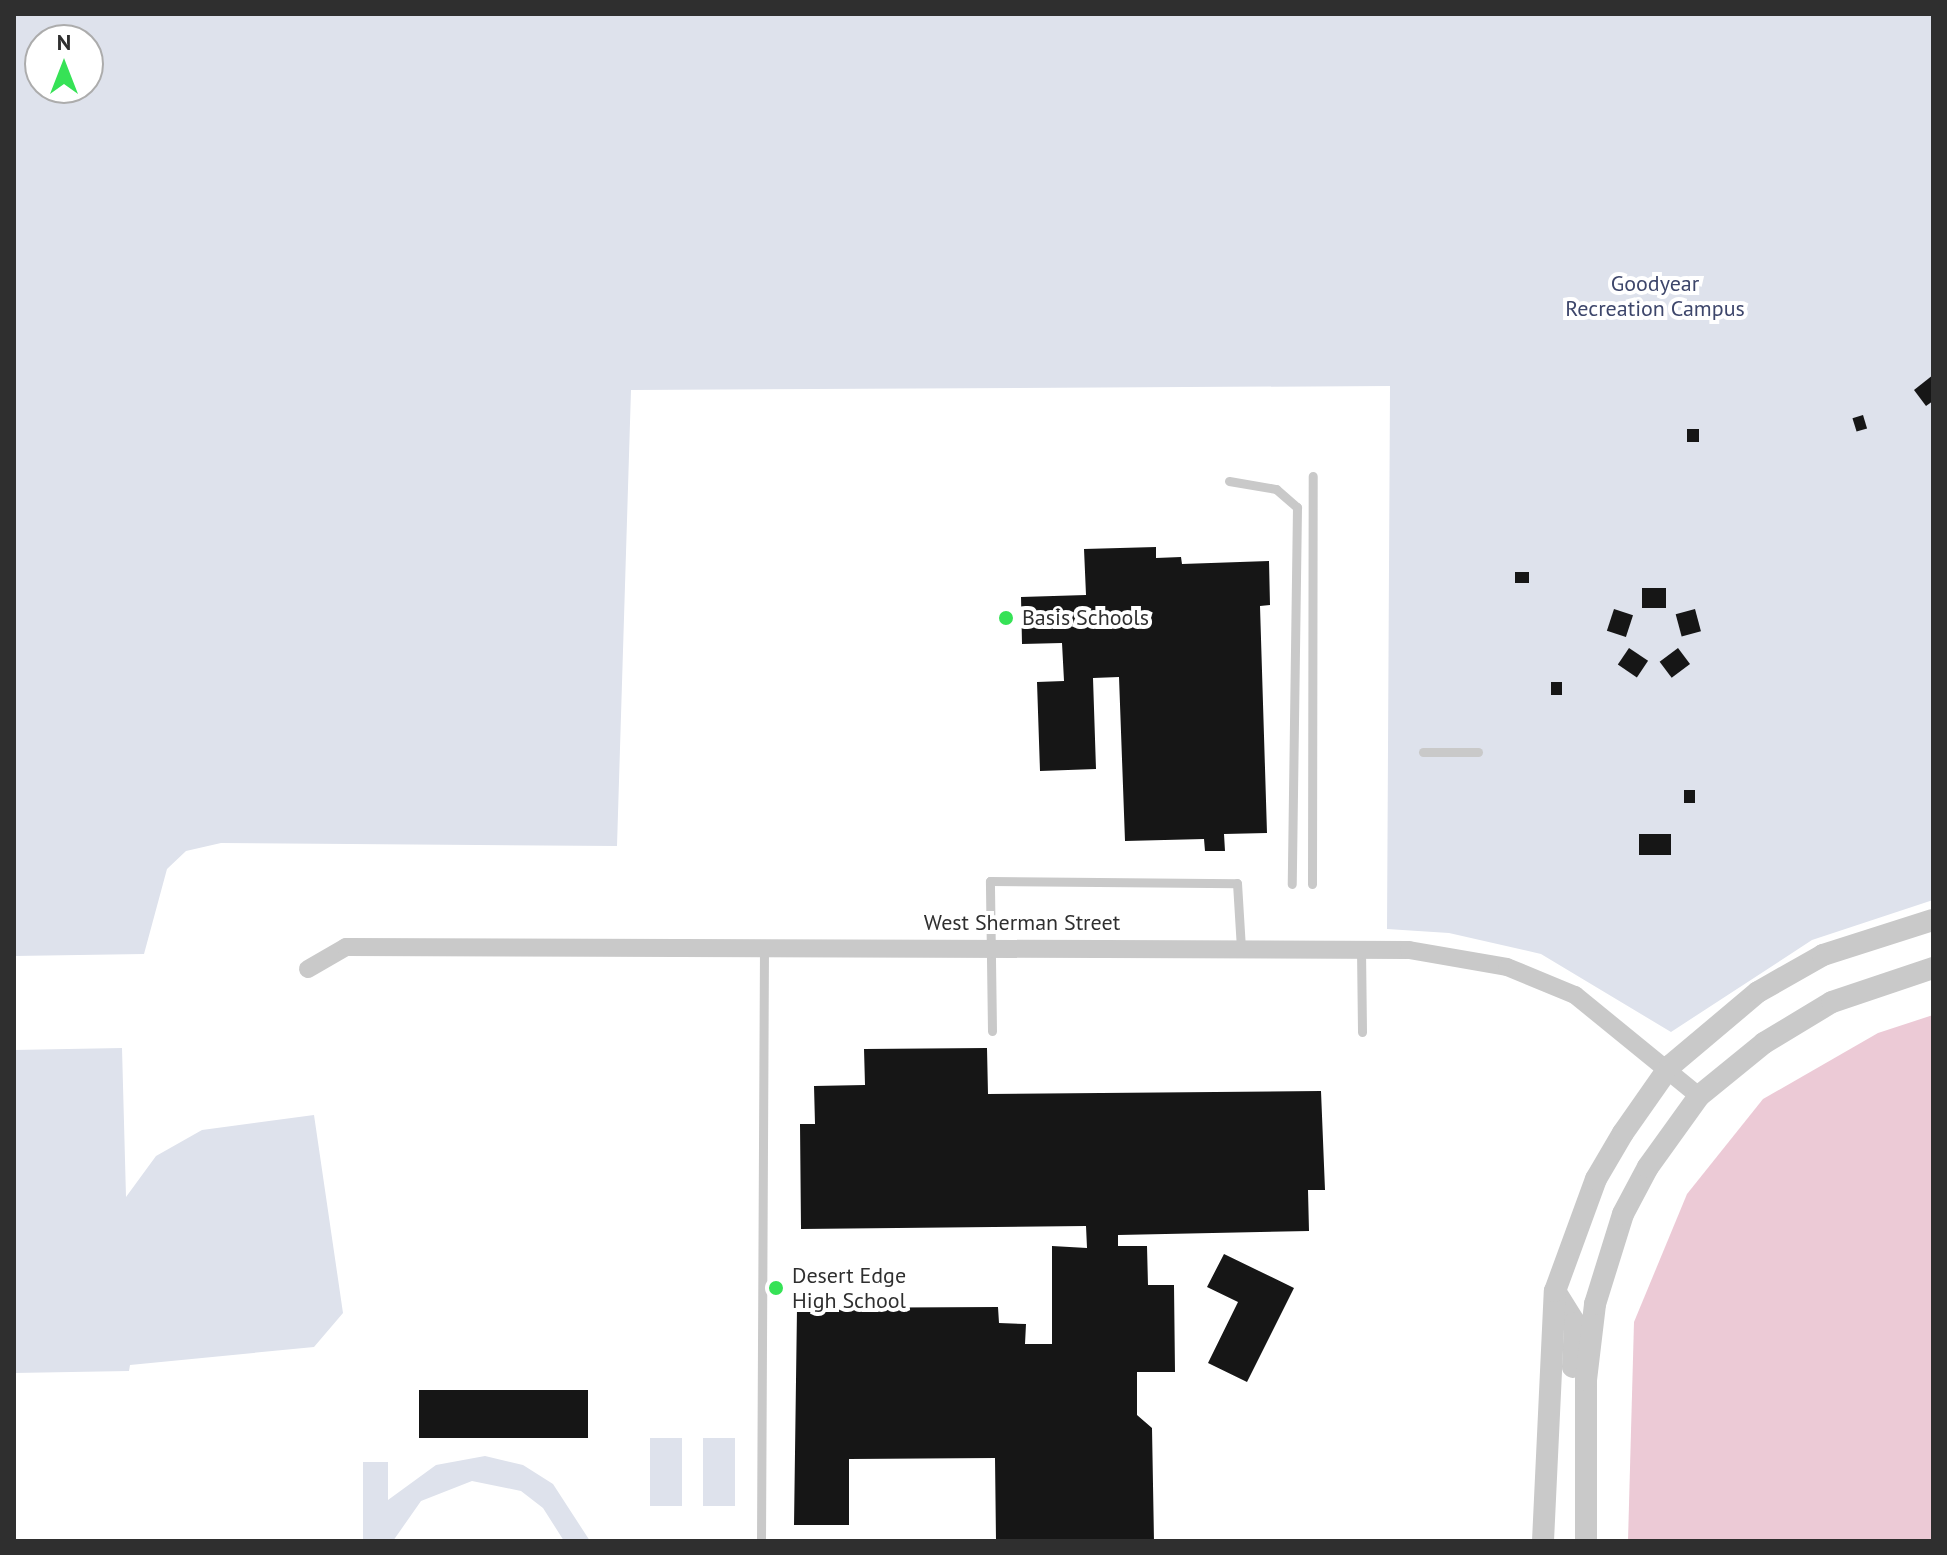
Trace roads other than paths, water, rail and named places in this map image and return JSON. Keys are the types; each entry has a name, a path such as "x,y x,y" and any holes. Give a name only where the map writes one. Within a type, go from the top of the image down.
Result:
{"street":[{"path":"1543,1541 1555,1291 1596,1179 1670,1066 1758,992 1823,955 1933,920"},
{"name":"West Sherman Street","path":"308,969 346,947 991,946 1361,949 1454,954 1543,980 1599,1012 1670,1066 1699,1096"},
{"path":"1586,1541 1590,1341 1613,1242 1648,1167 1699,1096 1800,1018 1869,987 1933,968"},
{"path":"1555,1291 1575,1323 1572,1394 1586,1441"}],"lane":[{"path":"1312,884 1313,476"},
{"path":"1229,481 1276,489 1297,507 1292,884"},
{"path":"1423,752 1478,752"},
{"path":"992,1031 990,881 1237,883 1241,948"},
{"path":"761,1541 764,945"},
{"path":"1361,949 1362,1032"}],"place":[{"name":"Basis Schools","path":"1006,618"},
{"name":"Desert Edge High School","path":"776,1288"}],"park label":[{"name":"Goodyear Recreation Campus","path":"1655,296"}]}
